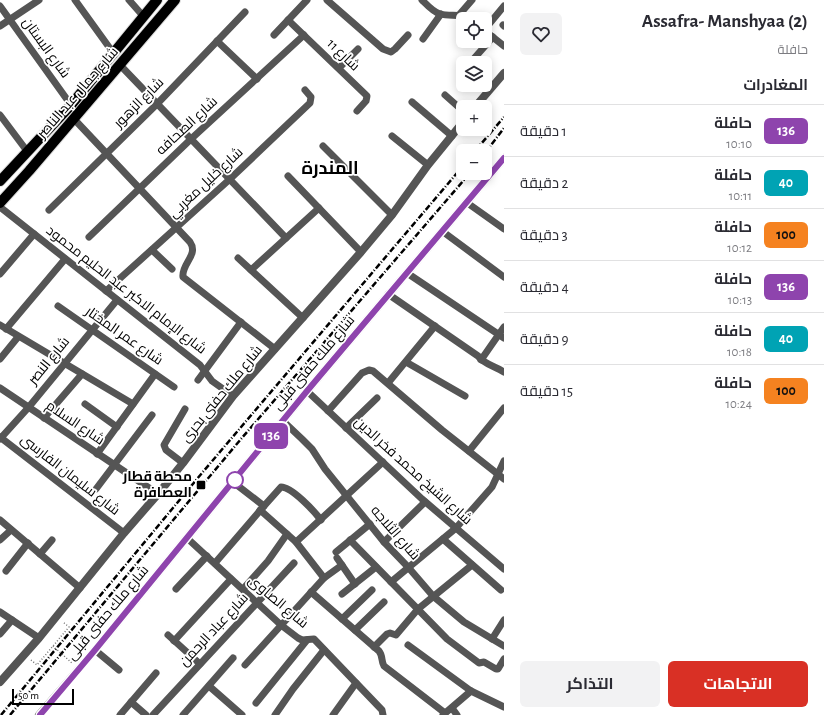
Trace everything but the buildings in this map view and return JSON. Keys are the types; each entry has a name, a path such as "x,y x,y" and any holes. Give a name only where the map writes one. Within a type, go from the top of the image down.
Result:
{"main road":[{"name":"شارع جمال عبد الناصر","path":"0,181 71,105 157,0"},
{"name":"شارع جمال عبد الناصر","path":"0,204 175,0"}],"street":[{"path":"0,26 39,0"},
{"path":"128,0 144,17"},
{"path":"274,35 307,0"},
{"path":"327,0 387,51 391,52 395,49 408,35"},
{"path":"422,0 431,9 440,14 456,15"},
{"path":"462,12 472,0"},
{"path":"78,1 114,54"},
{"name":"شارع البستان","path":"0,6 71,105"},
{"path":"492,21 504,6"},
{"name":"شارع الزهور","path":"49,210 157,104 245,12"},
{"path":"423,39 440,14"},
{"name":"شارع 11","path":"288,20 367,96 366,101 357,111"},
{"name":"شارع الصحافه","path":"89,237 191,139 304,35"},
{"path":"476,56 493,38 504,46"},
{"path":"217,42 257,79"},
{"path":"339,68 358,49"},
{"path":"120,65 286,238"},
{"path":"481,100 504,73"},
{"name":"شارع خليل مغربي","path":"106,291 177,228 310,103 311,97 305,90"},
{"path":"445,95 456,105"},
{"path":"412,102 452,136"},
{"path":"0,115 27,152"},
{"path":"74,119 192,245 193,252 184,267 183,277 275,349"},
{"name":"شارع ملك حفنى بحرى","path":"0,682 39,638 124,533 158,494 233,396 392,215 428,165 456,131"},
{"path":"392,136 428,165"},
{"path":"324,146 392,215"},
{"name":"شارع ملك حفنى قبلى","path":"40,715 388,294 466,202 501,167 504,158"},
{"path":"288,176 361,252"},
{"path":"466,202 504,229"},
{"name":"شارع الإمام الاكبر عبد الحليم محمود","path":"0,207 200,365 212,381 233,396"},
{"path":"251,270 319,208"},
{"path":"442,231 504,277"},
{"path":"0,274 34,234"},
{"path":"152,250 172,269"},
{"path":"238,258 303,318"},
{"path":"65,259 3,327 134,404"},
{"path":"407,273 502,336"},
{"path":"388,294 478,356 481,360 504,372"},
{"name":"شارع النصر","path":"0,438 28,408 117,300"},
{"name":"شارع عمر المختار","path":"58,306 174,387"},
{"path":"198,380 241,322"},
{"path":"388,383 435,326"},
{"path":"481,360 502,336 504,327"},
{"path":"0,359 18,336"},
{"path":"406,362 465,396"},
{"path":"328,411 365,371 373,371 419,411 501,476"},
{"path":"44,418 82,374"},
{"path":"97,454 156,374"},
{"name":"شارع السلام","path":"0,388 158,494"},
{"name":"شارع الشيخ محمد فخر الدين","path":"307,391 425,502 504,569"},
{"path":"346,428 377,398"},
{"path":"85,404 117,428"},
{"path":"469,451 504,408"},
{"path":"183,463 166,450 164,445 185,409"},
{"path":"96,489 152,416"},
{"name":"شارع الثلاجه","path":"283,421 312,449 325,469 384,542 433,596 464,622 504,646"},
{"name":"شارع سليمان الفارسى","path":"0,438 124,533"},
{"path":"391,582 456,528 501,476 504,461"},
{"path":"296,542 382,462"},
{"path":"233,482 296,542 324,578"},
{"path":"215,564 279,488 284,487 303,500 321,520"},
{"path":"384,542 425,502"},
{"path":"0,520 80,588"},
{"path":"355,584 336,555 350,540 370,524"},
{"path":"0,540 11,530"},
{"path":"243,589 268,561 287,534"},
{"name":"شارع الصاوى","path":"187,538 281,625 298,638 307,640 314,639 382,710 383,715"},
{"path":"443,539 502,590"},
{"path":"40,554 52,540"},
{"path":"350,540 447,639 479,663 484,662 497,669 504,659"},
{"path":"6,571 28,543"},
{"path":"176,589 207,556"},
{"name":"شارع عباد الرحمن","path":"153,715 294,562"},
{"path":"244,665 324,578 342,565"},
{"path":"374,647 387,634 390,633 396,635 418,609 472,565"},
{"path":"342,594 376,567"},
{"path":"174,641 231,579"},
{"path":"342,619 372,590"},
{"path":"311,592 381,653 384,666 444,714 471,691"},
{"path":"355,630 384,602"},
{"path":"0,612 39,638"},
{"path":"0,634 12,620"},
{"path":"492,639 503,623"},
{"path":"168,635 200,664"},
{"path":"256,703 307,640"},
{"path":"408,645 471,691 504,707"},
{"path":"95,650 119,670"},
{"path":"275,715 293,689 324,650"},
{"path":"183,715 234,658"},
{"path":"120,715 156,674"},
{"path":"333,715 356,683"},
{"path":"208,686 242,715"},
{"path":"131,702 146,715"},
{"path":"452,708 457,715"}],"path":[{"path":"36,665 69,627"},
{"path":"53,646 73,664"}],"railway":[{"path":"481,144 504,117"},
{"path":"492,144 504,128"},
{"path":"1,715 202,473 456,174"},
{"path":"10,715 241,439 464,180"}],"bus line":[{"name":"136","path":"40,715 307,391 504,158"}],"place":[{"name":"محطة قطار العصافرة","path":"201,485"}],"district":[{"name":"المندرة","path":"330,169"}]}
